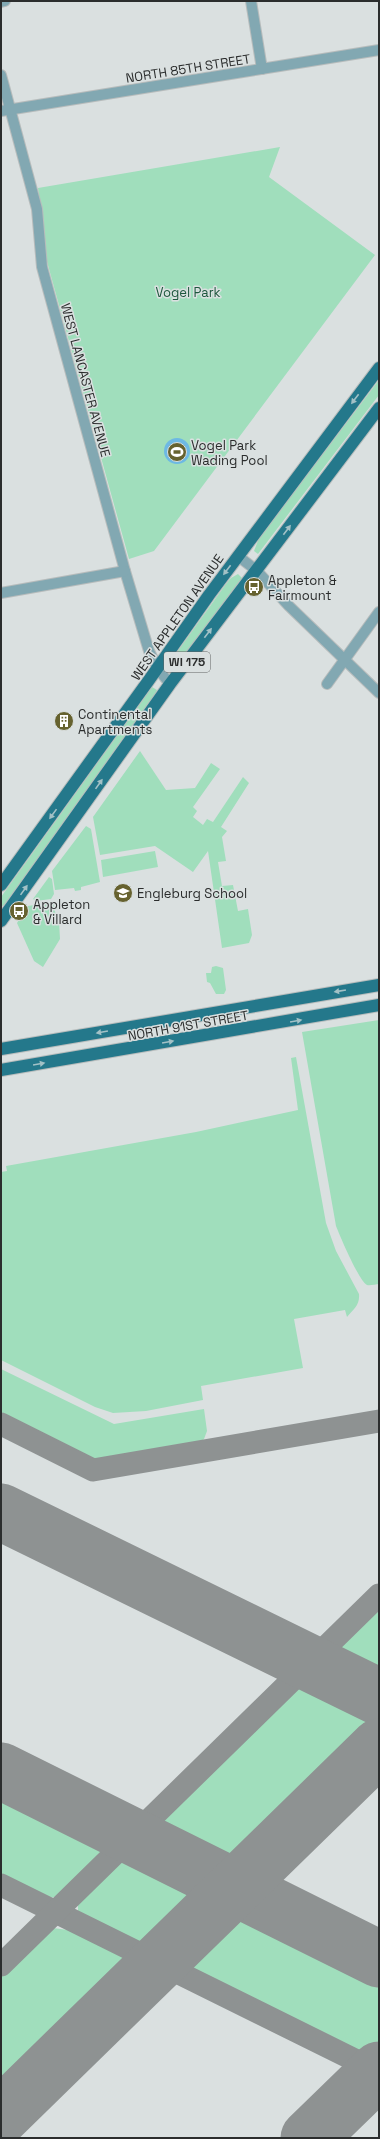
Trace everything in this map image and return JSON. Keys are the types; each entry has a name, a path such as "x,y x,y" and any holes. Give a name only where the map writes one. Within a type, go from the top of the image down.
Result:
{"main road":[{"name":"WEST APPLETON AVENUE","path":"1,885 238,556 379,368"},
{"name":"WI 175","path":"1,921 170,684 379,408"},
{"name":"NORTH 91ST STREET","path":"1,1049 379,986"},
{"name":"NORTH 91ST STREET","path":"1,1070 379,1005"}],"street":[{"path":"1,2 5,1"},
{"path":"251,1 262,69"},
{"name":"NORTH 85TH STREET","path":"6,110 379,50"},
{"name":"WEST LANCASTER AVENUE","path":"1,75 6,110 37,209 42,267 125,571 149,651 158,669 170,684"},
{"path":"238,556 256,570 289,606 379,693"},
{"path":"1,593 125,571"},
{"path":"327,684 379,612"}],"green space":[{"name":"Vogel Park","path":"280,147 269,177 375,255 154,551 129,559 46,258 38,188"},
{"path":"379,380 379,395 258,554 254,551 259,538"},
{"path":"238,574 242,578 189,652 182,660 176,662 172,659 226,584 231,578"},
{"path":"152,687 157,690 155,697 8,902 1,907 1,897"},
{"path":"140,751 166,790 195,788 211,763 220,769 193,807 197,811 193,817 203,825 207,819 213,822 243,777 249,783 221,827 227,831 222,837 226,861 218,862 222,886 233,885 238,911 248,909 252,935 249,943 222,948 208,851 193,872 155,846 100,855 93,817"},
{"path":"86,826 91,829 100,882 81,887 81,890 75,891 74,888 55,890 52,871"},
{"path":"155,851 158,867 103,877 101,860"},
{"path":"49,877 52,879 54,894 51,899 36,901 33,899"},
{"path":"53,902 57,921 59,921 60,939 43,967 34,961 17,923 28,906"},
{"path":"216,966 223,968 226,990 224,994 216,994 210,983 207,982 206,973 211,973 212,967"},
{"path":"379,1020 379,1284 367,1285 359,1276 336,1226 302,1032"},
{"path":"296,1057 326,1223 336,1251 359,1294 357,1304 347,1317 345,1310 294,1319 303,1368 201,1386 203,1400 146,1411 113,1413 95,1407 1,1360 1,1172 7,1171 6,1166 196,1132 298,1110 291,1058"},
{"path":"1,1369 114,1424 204,1409 207,1431 204,1439 199,1443 180,1448 116,1459 95,1460 75,1453 1,1417"},
{"path":"379,1606 379,1682 342,1663 337,1658 338,1648"},
{"path":"312,1683 327,1688 375,1714 375,1727 241,1859 223,1861 213,1859 203,1856 166,1837 161,1830 160,1823 166,1815 292,1691 303,1685"},
{"path":"1,1787 104,1839 106,1850 58,1896 51,1898 36,1895 1,1877"},
{"path":"142,1857 191,1882 199,1890 196,1903 155,1944 139,1945 84,1919 78,1913 78,1903 117,1861 127,1858"},
{"path":"234,1910 250,1911 379,1974 379,2050 373,2054 358,2053 186,1968 183,1959 185,1955 227,1914"},
{"path":"53,1928 68,1930 117,1953 124,1957 127,1967 119,1979 1,2095 1,1976 43,1935"}],"water":[{"name":"Vogel Park Wading Pool","path":"177,438 186,442 190,451 186,460 177,464 168,460 164,451 168,442"}],"taxiway":[{"path":"1,1424 93,1470 379,1421"},
{"path":"1,1965 379,1595"},
{"path":"308,1663 379,1697"},
{"path":"1,1885 379,2072"}],"runway":[{"path":"1,1512 379,1697"},
{"path":"1,2116 379,1747"},
{"path":"1,1771 379,1959"},
{"path":"309,2138 379,2070"}],"place":[{"name":"Vogel Park Wading Pool","path":"177,452"},
{"name":"Appleton & Fairmount","path":"254,587"},
{"name":"Continental Apartments","path":"64,721"},
{"name":"Engleburg School","path":"123,893"},
{"name":"Appleton & Villard","path":"19,911"}]}
